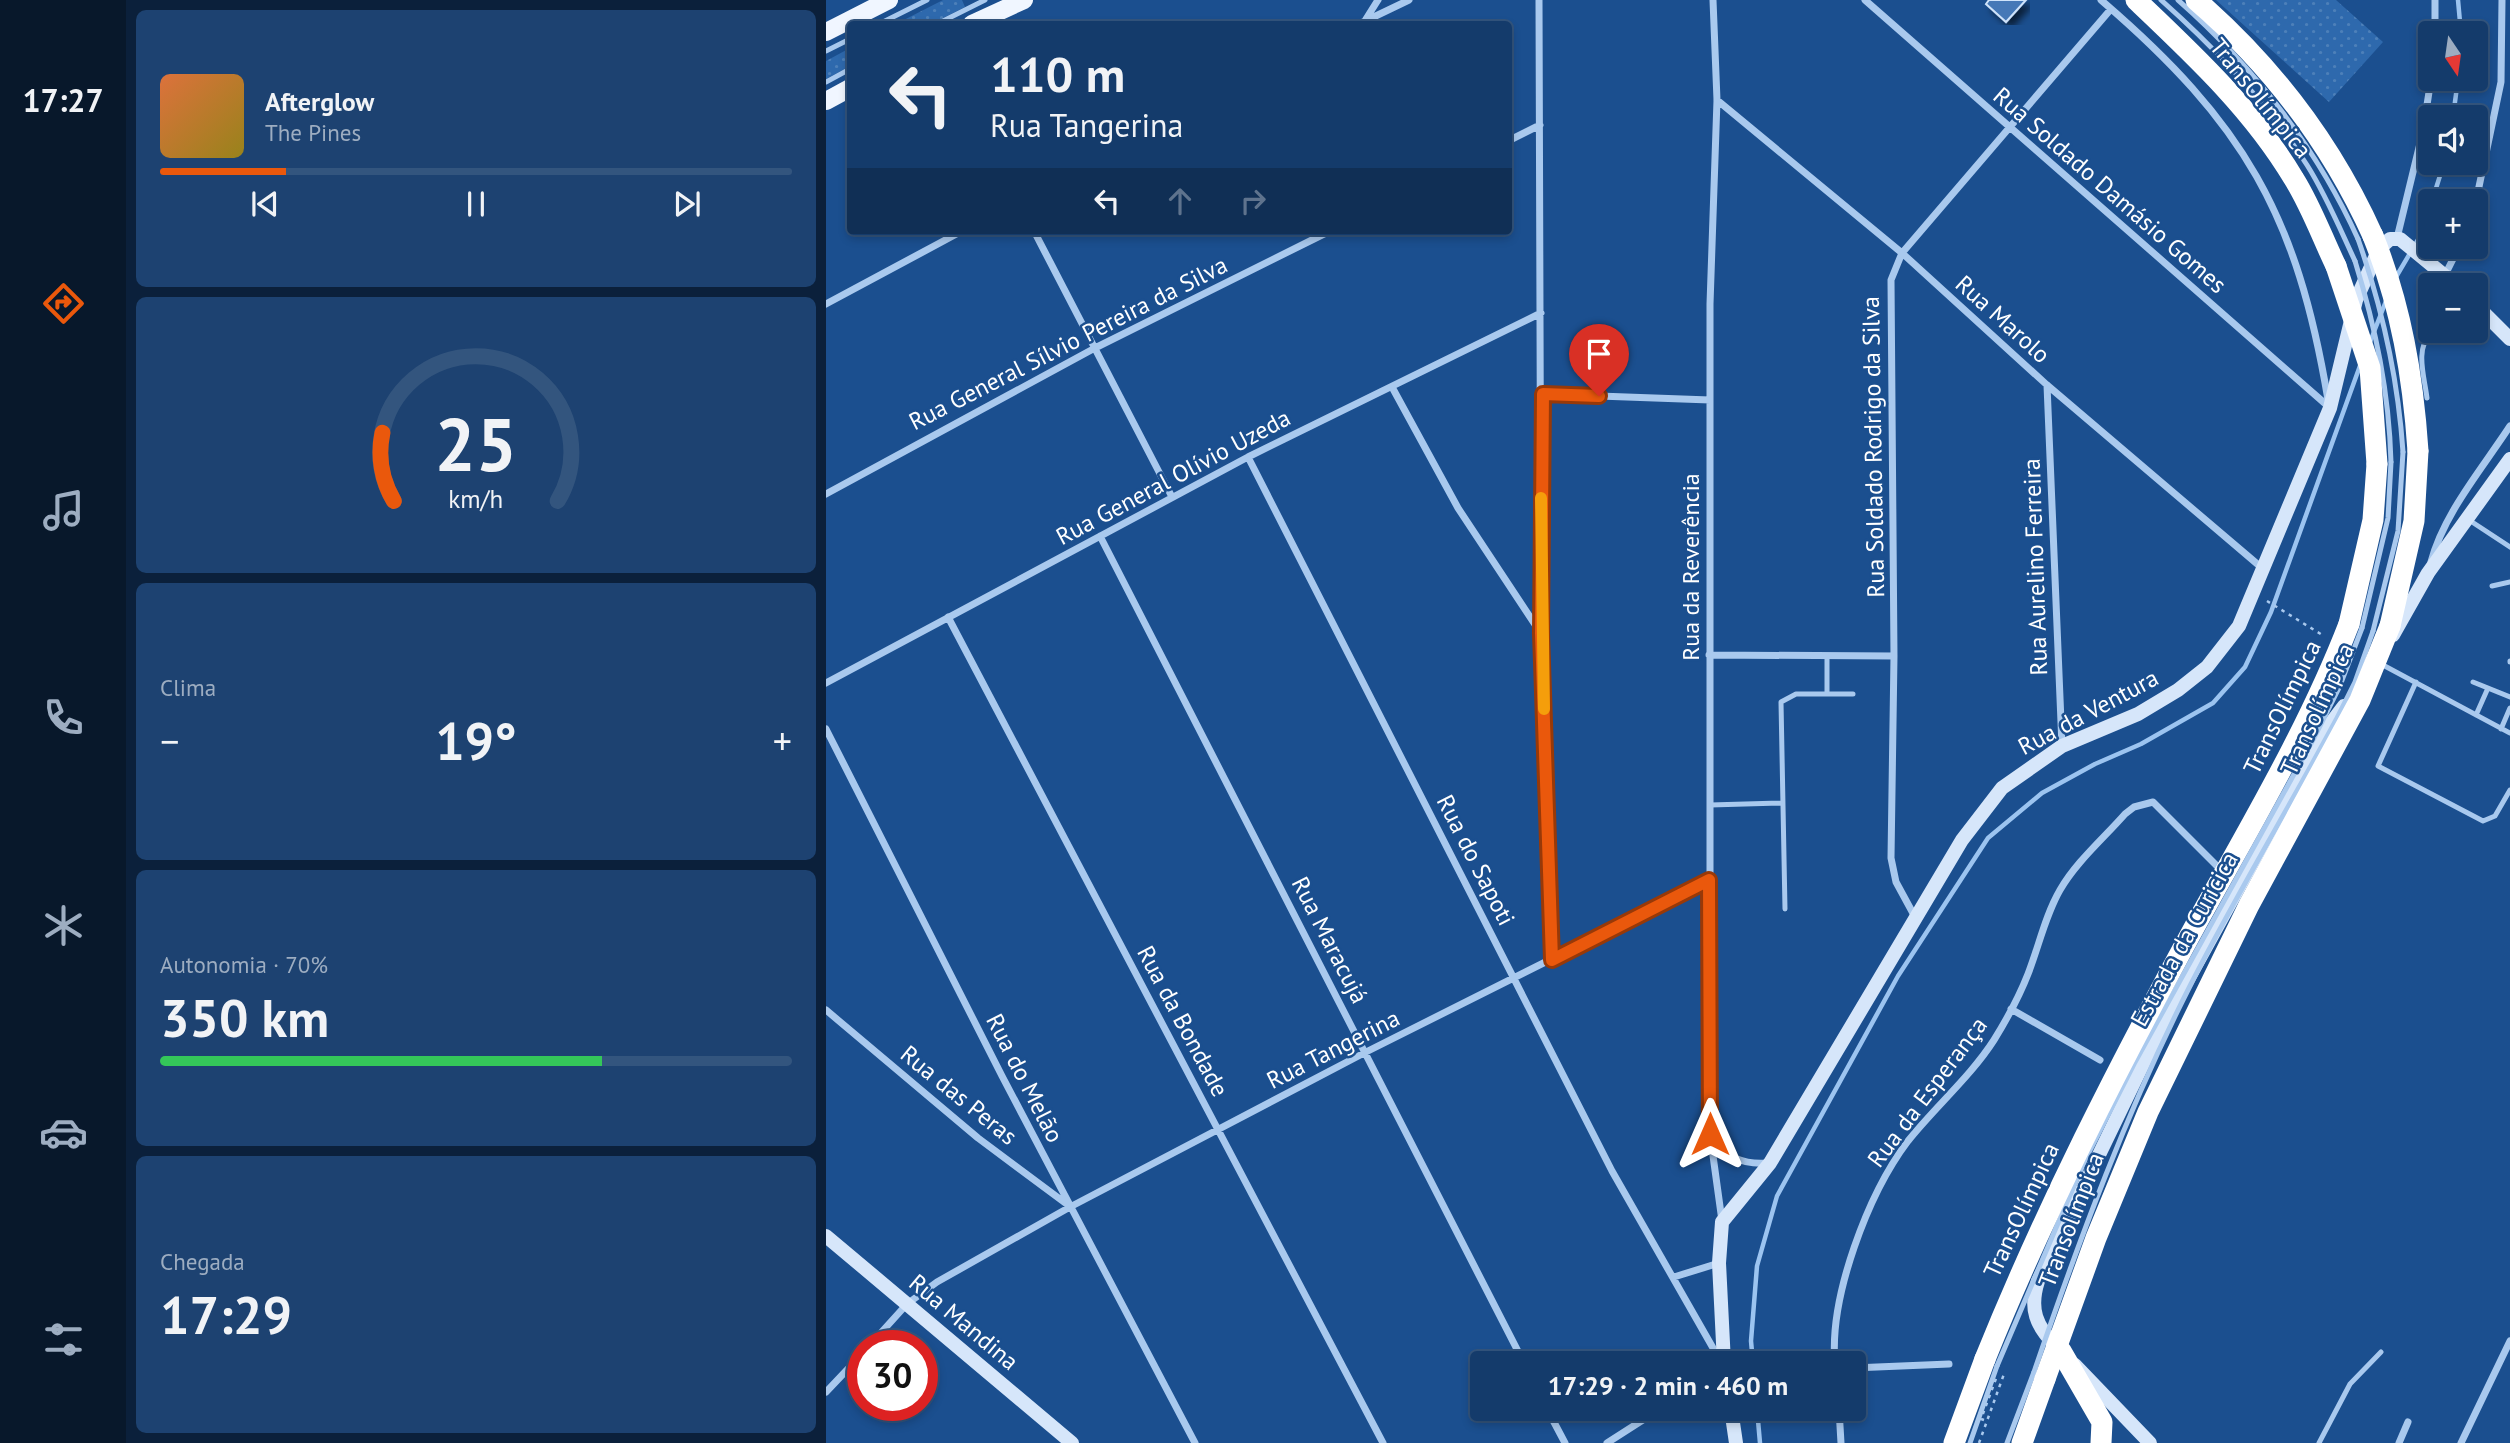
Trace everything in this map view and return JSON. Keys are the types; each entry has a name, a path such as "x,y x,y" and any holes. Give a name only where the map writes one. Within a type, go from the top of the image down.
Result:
{"highway":[{"name":"TransOlímpica","path":"1954,1443 1991,1362 2045,1218 2111,1082 2308,721 2356,626 2384,463 2370,368 2345,263 2266,137 2202,64 2136,0"},
{"name":"TransOlímpica","path":"2022,1443 2040,1375 2148,1112 2249,905 2360,700 2414,521 2410,451 2410,369 2399,312 2366,238 2355,196 2299,108 2263,66 2196,0"},
{"path":"2061,1351 2102,1423 2101,1443"}],"main road":[{"path":"848,21 889,0"},
{"path":"978,21 1024,0"},
{"path":"826,32 847,21"},
{"path":"826,101 847,90"}],"street":[{"path":"1363,21 1378,4 1378,0"},
{"path":"1365,21 1409,0"},
{"path":"1539,0 1543,394 1541,633 1552,960"},
{"name":"Rua da Reverência","path":"1713,0 1717,100 1710,401 1710,1134 1722,1222"},
{"name":"Rua Soldado Damásio Gomes","path":"1865,0 2330,408"},
{"path":"2101,0 2174,66 2208,105 2256,170 2297,261 2308,298 2330,408"},
{"path":"2435,0 2435,21"},
{"path":"2479,189 2501,82 2502,0"},
{"name":"Rua Soldado Rodrigo da Silva","path":"1915,917 1896,882 1891,858 1894,656 1891,280 1902,253 2111,9"},
{"path":"2501,82 2510,85"},
{"path":"2429,91 2400,240 2443,273"},
{"name":"Rua Marolo","path":"1717,100 1902,253 2047,385 2262,568"},
{"path":"1512,139 1540,125"},
{"path":"826,304 955,235"},
{"path":"1036,235 1172,498"},
{"name":"Rua General Sílvio Pereira da Silva","path":"826,494 1095,348 1322,235"},
{"name":"Rua da Ventura","path":"1722,1222 1770,1163 1962,840 2002,788 2062,746 2138,714 2178,690 2207,667 2239,626 2330,408 2356,300 2379,249 2400,240"},
{"name":"Rua General Olívio Uzeda","path":"826,682 1248,457 1541,313"},
{"path":"2488,316 2509,334"},
{"name":"Rua Aurelino Ferreira","path":"2047,385 2062,746"},
{"path":"1392,387 1458,508 1541,633"},
{"path":"1543,394 1710,401"},
{"path":"2428,573 2442,531 2510,426"},
{"name":"Rua do Sapoti","path":"1248,457 1612,1171 1716,1351"},
{"name":"Estrada da Curicica","path":"2150,1443 2040,1331 2033,1301 2038,1281 2135,1078 2237,887 2325,731 2378,662 2428,573 2510,459"},
{"name":"Rua Maracujá","path":"1100,536 1518,1351"},
{"name":"Rua da Bondade","path":"948,617 1384,1443"},
{"path":"1709,655 1894,656"},
{"name":"Rua do Melão","path":"826,729 1070,1207 1195,1443"},
{"name":"Rua da Esperança","path":"1834,1351 1833,1335 1840,1300 1856,1246 1884,1176 1909,1140 1992,1042 2011,1009 2060,890 2134,807 2153,802 2237,887"},
{"name":"Rua Tangerina","path":"884,1330 908,1304 937,1282 1070,1207 1366,1052 1513,981 1709,880"},
{"path":"2011,1009 2100,1060"},
{"name":"Rua das Peras","path":"826,1010 978,1139 1070,1207"},
{"path":"1710,1134 1729,1156 1755,1164 1770,1163"},
{"path":"1722,1222 1719,1263 1723,1351"},
{"name":"Rua Mandina","path":"826,1236 1072,1443"},
{"path":"1674,1276 1719,1263"},
{"path":"2461,1443 2510,1341"},
{"path":"1866,1367 1949,1364"},
{"path":"826,1392 847,1370"},
{"path":"1553,1421 1565,1443"},
{"path":"1607,1443 1641,1421"},
{"path":"1733,1421 1736,1443"},
{"path":"1840,1421 1841,1443"},
{"path":"2399,1443 2408,1422"}],"lane":[{"path":"884,21 927,0"},
{"path":"943,21 985,0"},
{"name":"Transolímpica","path":"2161,0 2214,51 2276,121 2307,165 2345,263"},
{"name":"Transolímpica","path":"2178,0 2256,80 2290,122 2366,238"},
{"path":"826,51 847,40"},
{"path":"826,82 847,71"},
{"path":"2422,343 2427,398"},
{"path":"2467,519 2510,547"},
{"path":"2493,586 2510,582"},
{"path":"1827,656 1827,694"},
{"path":"2378,662 2510,733"},
{"path":"2416,682 2378,766 2483,821 2495,816 2510,790"},
{"path":"2473,682 2510,697"},
{"path":"2476,715 2488,688"},
{"path":"1785,909 1781,702 1796,694 1853,694"},
{"path":"2501,729 2510,708"},
{"path":"1710,805 1783,803"},
{"path":"2319,1443 2350,1384 2381,1352"},
{"path":"1970,1443 1991,1362"},
{"path":"2007,1443 2040,1375"}],"path":[{"path":"2270,603 2284,610"},
{"path":"1979,1443 2005,1371 1999,1369 1981,1419 1984,1420"}],"shaded area":[{"path":"943,0 962,0 965,7 937,21 902,21"},
{"path":"2216,0 2336,0 2383,42 2329,102"},
{"path":"847,50 847,68 826,79 826,61"}],"building":[{"path":"1989,0 2026,0 2006,22 1986,4"}],"waterway":[{"path":"2458,0 2460,21"},
{"path":"2455,105 2456,91"},
{"path":"2436,189 2440,175"},
{"path":"2396,277 2418,240"},
{"path":"2370,342 2386,301"},
{"path":"1752,1351 1757,1266 1777,1196 1898,976 1988,838 2042,793 2095,764 2141,744 2213,703 2245,667 2271,612 2361,363"},
{"path":"1758,1421 1760,1443"}],"slow traffic":[{"path":"1541,498 1544,709"}],"route":[{"path":"1599,396 1543,394 1541,633 1552,960 1709,880 1710,1134"}]}
